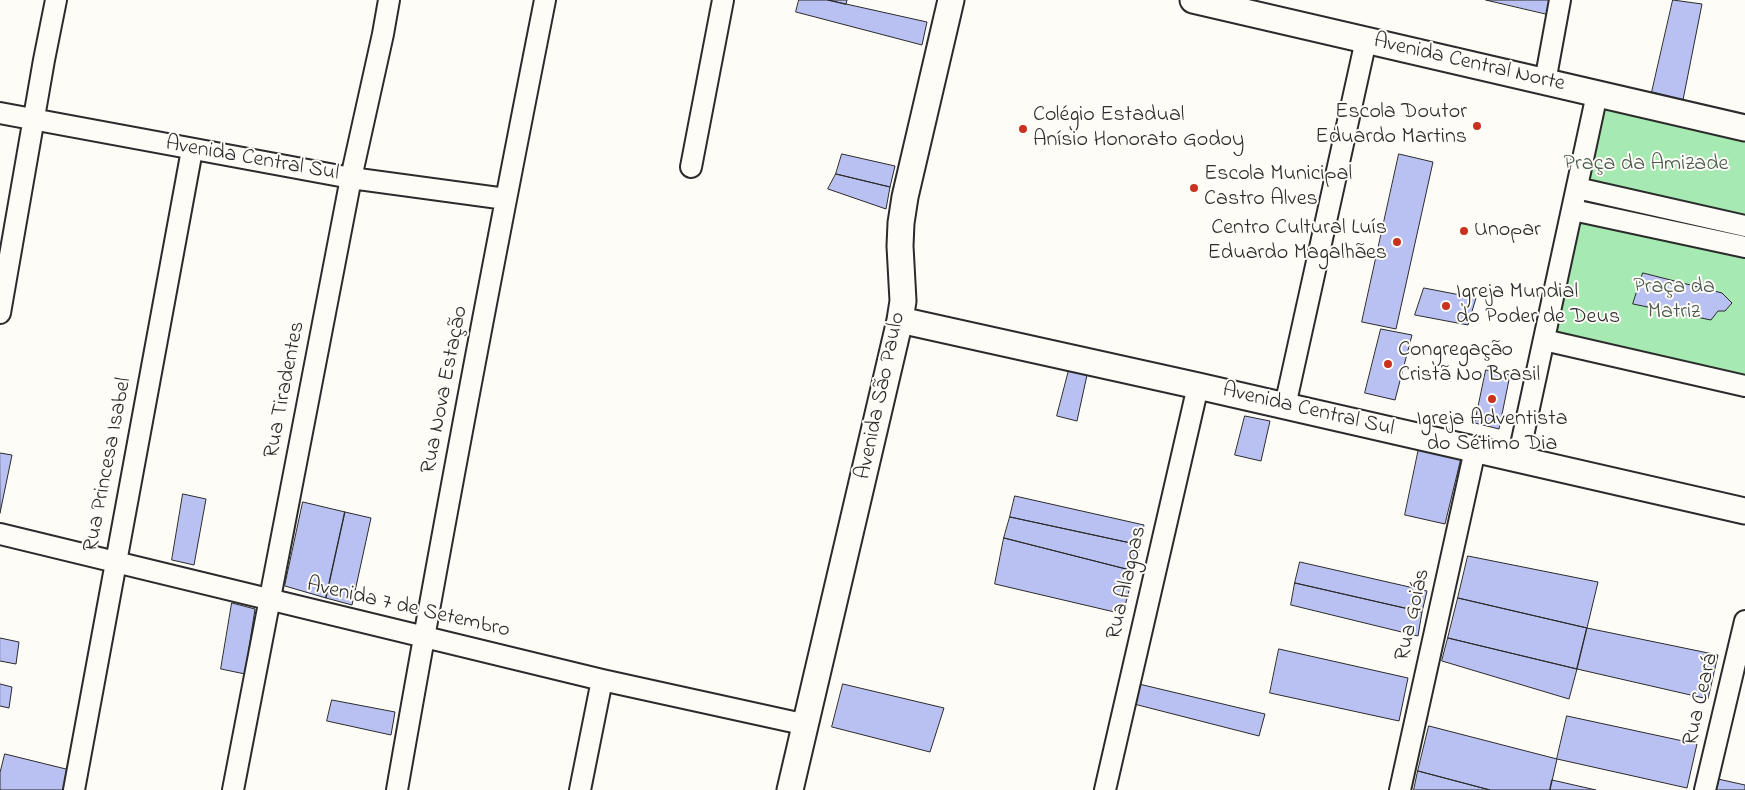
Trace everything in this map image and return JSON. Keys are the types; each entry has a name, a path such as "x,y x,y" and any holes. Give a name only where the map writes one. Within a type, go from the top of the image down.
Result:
{"main road":[{"name":"Avenida São Paulo","path":"790,790 807,725 900,320 903,301 901,239 905,197 951,0"},
{"name":"Avenida Central Norte","path":"1193,0 1250,6 1366,40 1745,128"},
{"name":"Avenida Central Sul","path":"900,320 1745,511"}],"street":[{"path":"0,313 56,0"},
{"name":"Rua Tiradentes","path":"233,790 351,178 389,0"},
{"name":"Rua Nova Estação","path":"396,790 545,0"},
{"path":"691,167 723,0"},
{"path":"1545,82 1560,0"},
{"path":"1285,406 1366,40"},
{"path":"1518,459 1597,94"},
{"name":"Avenida Central Sul","path":"0,113 351,178 506,199"},
{"name":"Rua Princesa Isabel","path":"74,790 192,150"},
{"path":"1577,188 1745,226"},
{"path":"1573,210 1745,247"},
{"path":"1544,340 1745,386"},
{"name":"Rua Alagoas","path":"1105,790 1198,386"},
{"name":"Rua Goiás","path":"1400,790 1476,450"},
{"name":"Avenida 7 de Setembro","path":"0,534 602,680 807,725"},
{"name":"Rua Ceará","path":"1705,790 1738,683 1745,621"},
{"path":"580,790 602,680"}],"green space":[{"path":"1596,94 1745,128 1745,386 1544,340"}],"building":[{"path":"799,0 828,0 927,22 922,45 796,12"},
{"path":"828,0 847,0 846,4"},
{"path":"1486,0 1550,0 1547,14"},
{"path":"1673,0 1702,4 1683,100 1652,92"},
{"path":"842,154 895,166 890,187 836,174"},
{"name":"Centro Cultural Luís Eduardo Magalhães","path":"1399,154 1433,162 1396,329 1362,322"},
{"path":"836,174 890,187 886,209 828,189"},
{"path":"1643,273 1722,293 1732,303 1725,311 1718,311 1711,320 1633,304"},
{"name":"Igreja Mundial do Poder de Deus","path":"1424,288 1476,298 1468,325 1415,315"},
{"name":"Congregação Cristã No Brasil","path":"1381,329 1412,335 1395,400 1365,393"},
{"path":"1069,370 1087,375 1077,421 1057,416"},
{"name":"Igreja Adventista do Sétimo Dia","path":"1486,370 1510,375 1499,429 1475,423"},
{"path":"1245,416 1270,421 1261,461 1235,455"},
{"path":"1419,448 1461,458 1445,524 1405,515"},
{"path":"0,453 12,455 0,513"},
{"path":"183,494 206,499 194,565 172,560"},
{"path":"1015,496 1144,525 1140,545 1010,517"},
{"path":"303,502 345,512 326,598 285,586"},
{"path":"345,512 371,518 352,605 326,598"},
{"path":"1010,517 1140,545 1134,571 1004,538"},
{"path":"1004,538 1134,571 1123,614 995,584"},
{"path":"1468,556 1598,582 1587,628 1458,598"},
{"path":"1300,562 1427,591 1422,612 1295,583"},
{"path":"1295,583 1422,612 1418,636 1291,605"},
{"path":"1458,598 1587,628 1577,669 1448,638"},
{"path":"232,603 255,609 245,674 221,669"},
{"path":"1587,628 1718,655 1708,699 1577,669"},
{"path":"0,638 19,642 16,664 0,661"},
{"path":"1448,638 1577,669 1569,699 1442,661"},
{"path":"1279,649 1408,678 1399,721 1270,693"},
{"path":"0,684 12,687 9,708 0,706"},
{"path":"843,684 944,708 930,752 832,727"},
{"path":"1139,684 1265,714 1259,736 1134,704"},
{"path":"332,700 395,712 391,735 327,721"},
{"path":"1567,716 1697,744 1687,788 1557,759"},
{"path":"1429,726 1557,759 1550,790 1490,790 1418,771"},
{"path":"5,754 70,770 66,790 0,790 0,773"},
{"path":"1418,771 1490,790 1414,790"},
{"path":"1718,779 1745,785 1745,790 1716,790"},
{"path":"1552,780 1596,790 1550,790"}],"place":[{"name":"Escola Doutor Eduardo Martins","path":"1477,126"},
{"name":"Colégio Estadual Anísio Honorato Godoy","path":"1023,129"},
{"name":"Escola Municipal Castro Alves","path":"1194,188"},
{"name":"Unopar","path":"1464,231"},
{"name":"Centro Cultural Luís Eduardo Magalhães","path":"1397,242"},
{"name":"Igreja Mundial do Poder de Deus","path":"1446,306"},
{"name":"Congregação Cristã No Brasil","path":"1388,364"},
{"name":"Igreja Adventista do Sétimo Dia","path":"1492,399"}],"park label":[{"name":"Praça da Amizade","path":"1646,165"},
{"name":"Praça da Matriz","path":"1674,300"}]}
